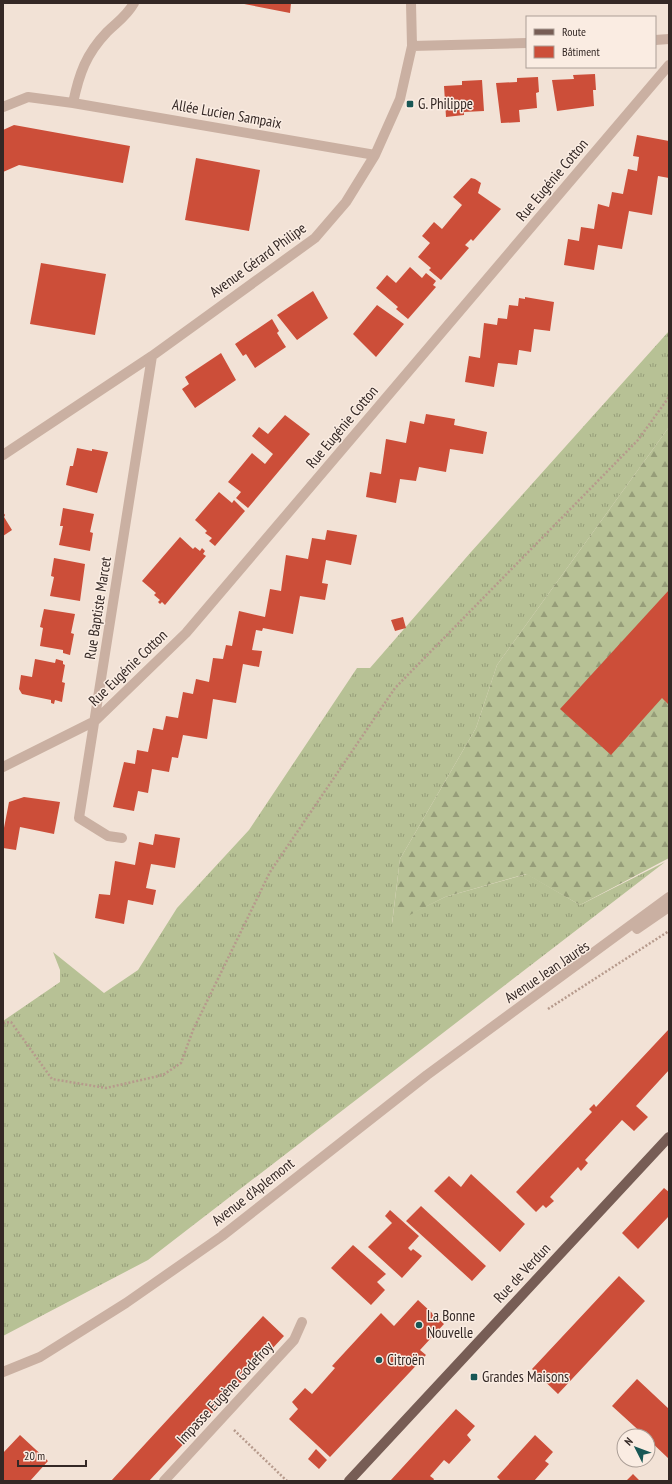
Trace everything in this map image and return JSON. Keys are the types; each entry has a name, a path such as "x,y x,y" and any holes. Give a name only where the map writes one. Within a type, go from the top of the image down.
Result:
{"main road":[{"name":"Rue de Verdun","path":"349,1481 669,1137"}],"street":[{"path":"73,103 79,75 89,55 107,32 127,15 134,3"},
{"name":"Avenue Gérard Philipe","path":"3,455 152,356 315,238 346,202 375,155 400,99 412,46 410,3"},
{"path":"656,40 669,39"},
{"path":"412,46 526,43"},
{"name":"Rue Eugénie Cotton","path":"3,767 95,721 186,633 669,65"},
{"name":"Allée Lucien Sampaix","path":"3,107 28,97 73,103 375,155"},
{"name":"Rue Baptiste Marcet","path":"122,838 108,836 79,818 152,356"},
{"name":"Avenue Jean Jaurès","path":"508,1016 669,897"},
{"name":"Avenue Jean Jaurès","path":"508,1016 669,907"},
{"name":"Avenue d'Aplemont","path":"3,1372 40,1357 126,1303 202,1249 427,1075 508,1016"},
{"name":"Impasse Eugène Godefroy","path":"164,1481 294,1340 302,1322"}],"path":[{"path":"3,1023 11,1022 52,1079 106,1088 163,1075 181,1062 193,1030 270,872 395,688 638,440 669,398"},
{"path":"543,1012 669,931"},
{"path":"222,1418 287,1481"}],"green space":[{"path":"669,331 669,427 497,665 476,728 400,859 392,923 445,897 527,874 580,905 665,862 148,1260 3,1336 3,1021 60,982 60,970 53,952 104,993 138,970 177,908 249,830 357,668 370,668 471,552"},
{"path":"669,427 669,858 580,905 526,874 445,897 392,924 400,859 476,728 497,665"}],"building":[{"path":"239,3 291,3 290,13"},
{"path":"595,74 596,90 593,90 594,106 557,111 552,80 574,79 573,75"},
{"path":"538,77 539,92 536,93 537,108 519,110 520,122 501,123 496,83 517,82 517,78"},
{"path":"482,80 484,111 464,112 464,115 446,117 444,86 462,85 462,81"},
{"path":"14,125 130,146 123,183 19,165 3,172 3,130"},
{"path":"637,135 669,141 669,178 658,176 652,215 629,211 622,249 598,245 594,270 564,265 568,239 579,241 581,227 594,229 598,204 609,207 612,192 623,194 628,169 637,171 639,157 633,156"},
{"path":"196,158 260,170 249,231 185,220"},
{"path":"471,178 481,183 478,193 501,209 473,241 471,239 465,245 469,248 441,280 429,270 431,268 418,257 430,243 422,236 434,222 442,229 462,205 453,197"},
{"path":"41,263 106,274 95,335 30,324"},
{"path":"410,267 422,278 426,273 436,281 433,285 436,287 408,319 396,309 398,307 376,288 387,275 396,283"},
{"path":"313,291 328,318 297,340 277,315"},
{"path":"525,297 554,302 550,331 534,329 531,352 519,350 517,365 498,363 494,387 465,382 469,356 480,358 484,323 497,325 498,318 507,319 509,305 518,306 519,298 525,299"},
{"path":"377,305 404,324 376,357 353,334"},
{"path":"272,319 279,331 277,333 286,347 255,368 246,354 243,356 235,344"},
{"path":"221,353 236,380 195,408 182,389 189,384 185,377"},
{"path":"426,414 455,419 454,425 487,432 483,454 450,449 446,472 419,467 416,481 400,479 396,503 366,497 370,472 381,474 386,439 406,443 410,421 424,424"},
{"path":"285,415 310,434 248,508 236,498 241,492 228,482 252,453 265,464 273,454 252,436 259,427 268,434"},
{"path":"77,448 108,452 97,493 66,485 70,466 73,466"},
{"path":"219,492 232,503 234,500 245,511 215,546 209,541 212,538 205,533 207,531 195,520"},
{"path":"63,508 94,514 90,532 93,533 90,551 59,545 63,526 60,526"},
{"path":"3,512 5,515 4,517 12,530 3,536"},
{"path":"327,530 357,535 351,565 326,560 322,583 328,584 325,600 300,596 293,634 263,628 262,631 256,630 252,650 262,651 259,667 243,664 236,703 213,699 207,739 183,735 178,758 172,757 169,772 152,769 148,793 138,791 134,811 113,807 124,762 135,764 137,750 148,752 153,728 163,730 166,716 178,718 183,692 193,694 196,679 209,682 213,658 223,659 226,645 232,646 239,611 265,617 270,589 281,591 286,555 308,559 312,538 325,540"},
{"path":"180,537 193,549 195,547 200,551 202,548 205,551 203,554 206,556 165,605 162,602 160,604 158,602 160,600 154,595 156,593 142,581"},
{"path":"54,558 85,564 80,601 50,596 54,577 51,576"},
{"path":"669,590 669,705 662,698 611,755 560,709"},
{"path":"44,609 75,614 71,633 74,634 70,655 63,653 63,650 40,646 43,628 40,627"},
{"path":"403,617 406,628 395,631 391,620"},
{"path":"35,659 55,663 56,659 63,661 63,664 65,665 62,682 65,683 62,702 55,700 54,704 51,703 51,700 22,694 19,689 21,675 32,677"},
{"path":"24,797 60,802 54,834 20,827 16,850 3,848 3,833 9,802"},
{"path":"155,834 180,838 175,868 151,864 146,888 156,890 153,905 128,900 124,924 95,918 99,894 110,895 115,861 135,865 139,842 153,845"},
{"path":"669,1029 669,1070 636,1106 648,1117 634,1131 622,1120 585,1160 588,1163 581,1171 578,1167 550,1197 554,1201 546,1208 543,1205 536,1212 516,1192 592,1112 589,1109 594,1104 596,1107"},
{"path":"471,1174 525,1224 500,1252 434,1191 449,1176 461,1187"},
{"path":"664,1188 669,1192 669,1216 638,1249 622,1233"},
{"path":"421,1206 486,1266 472,1281 406,1221"},
{"path":"390,1210 419,1236 408,1248 411,1251 413,1249 422,1256 402,1278 368,1247 392,1223 385,1216"},
{"path":"353,1245 386,1274 377,1282 385,1290 371,1305 331,1268"},
{"path":"619,1276 645,1301 558,1394 532,1369"},
{"path":"418,1300 444,1324 420,1350 426,1355 330,1457 289,1419 298,1409 292,1402 305,1388 312,1394 335,1368 332,1366 381,1313 394,1326"},
{"path":"263,1316 284,1336 149,1481 111,1481"},
{"path":"637,1379 669,1409 669,1459 656,1447 656,1428 636,1428 612,1406"},
{"path":"456,1409 475,1426 467,1435 471,1440 449,1464 444,1460 430,1476 434,1479 433,1481 390,1481"},
{"path":"20,1435 48,1461 30,1481 3,1481 3,1453"},
{"path":"535,1435 553,1452 545,1461 549,1464 534,1481 501,1481 497,1477"},
{"path":"316,1449 327,1460 319,1469 308,1459"},
{"path":"633,1474 640,1481 626,1481"}],"place":[{"name":"G. Philippe","path":"410,104"},
{"name":"La Bonne Nouvelle","path":"419,1325"},
{"name":"Citroën","path":"379,1360"},
{"name":"Grandes Maisons","path":"474,1377"}]}
